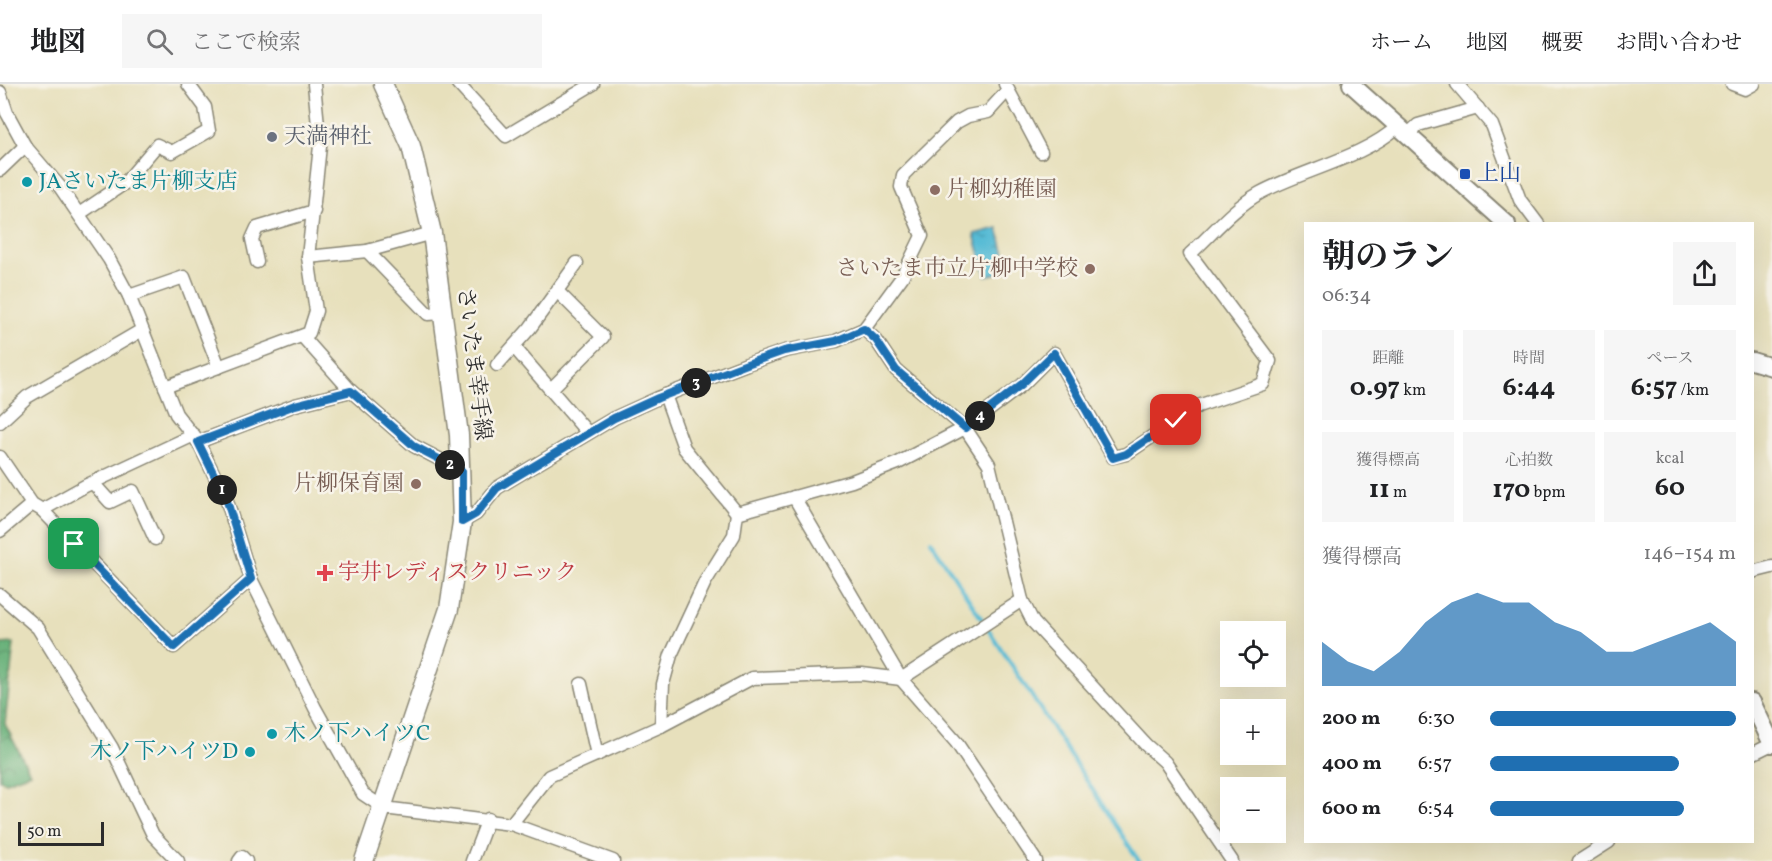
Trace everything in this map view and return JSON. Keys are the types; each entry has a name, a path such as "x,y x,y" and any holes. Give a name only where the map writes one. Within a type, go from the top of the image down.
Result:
{"main road":[{"name":"さいたま幸手線","path":"364,861 384,808 449,609 462,522 462,471 432,233 411,146 383,84"},
{"path":"1351,84 1505,222"},
{"path":"1754,362 1772,367"},
{"path":"1754,706 1771,740"}],"street":[{"path":"79,214 125,183 157,145 172,152 209,131 205,107 188,84"},
{"path":"165,387 309,333 316,311 308,257 320,146 314,84"},
{"path":"458,84 506,136 593,84"},
{"path":"1732,84 1745,89 1754,84"},
{"path":"1462,85 1492,125 1508,174 1520,200 1536,222"},
{"path":"462,522 476,514 497,488 587,432 665,395 784,351 836,341 864,329 903,278 922,236 901,187 903,176 957,122 968,116 988,112 1007,87 1041,152"},
{"path":"0,92 7,113 25,146 60,186 109,259 129,296 176,414 196,438 227,501 251,579 363,794 384,808 488,819 511,824 613,861"},
{"path":"738,513 852,481 898,463 965,428 1022,384 1054,353 1113,458 1126,454 1198,406 1263,384 1270,361 1191,254 1234,212 1258,194 1290,178 1328,166 1391,133 1478,108"},
{"path":"0,170 25,146"},
{"path":"257,262 252,238 256,228 314,211"},
{"path":"308,257 367,251 432,233"},
{"path":"367,251 428,314 442,313"},
{"path":"497,365 514,347 577,263"},
{"path":"129,296 184,277 219,367"},
{"path":"551,389 603,337 557,291"},
{"path":"864,329 876,340 896,370 965,428 989,464 1022,600 1033,622 1146,746 1165,762 1232,861"},
{"path":"0,422 27,397 142,330"},
{"path":"303,337 351,391 414,446 462,471"},
{"path":"514,347 587,432"},
{"path":"0,531 37,507 196,438 295,405 351,391"},
{"path":"665,395 684,448 696,466 738,513"},
{"path":"0,457 37,507 174,647 251,579"},
{"path":"93,483 110,502 133,491 155,538"},
{"path":"794,497 901,679 956,742 1036,861"},
{"path":"661,726 663,684 671,655 705,582 734,536 738,513"},
{"path":"1754,572 1772,567"},
{"path":"0,594 38,628 112,748 153,835 173,859"},
{"path":"511,824 549,776 661,726 752,678 862,674 901,679 1022,600"},
{"path":"581,684 597,755"},
{"path":"1754,753 1771,740"},
{"path":"472,861 488,819"},
{"path":"1579,861 1607,843"},
{"path":"239,861 242,857 246,861"}],"green space":[{"path":"14,643 5,724 30,773 6,782 0,780 0,644"}],"water":[{"path":"998,228 1009,270 986,276 974,234"}],"waterway":[{"path":"931,541 1139,861"}],"place":[{"name":"天満神社","path":"272,137"},
{"name":"上山","path":"1465,174"},
{"name":"JAさいたま片柳支店","path":"27,182"},
{"name":"片柳幼稚園","path":"935,190"},
{"name":"さいたま市立片柳中学校","path":"1090,269"},
{"name":"片柳保育園","path":"416,484"},
{"name":"宇井レディスクリニック","path":"325,573"},
{"name":"木ノ下ハイツC","path":"272,734"},
{"name":"木ノ下ハイツD","path":"250,752"}],"route":[{"path":"74,544 174,647 199,622 251,579 227,501 198,442 295,405 351,391 414,446 462,471 462,522 476,514 497,488 587,432 614,418 658,398 747,364 784,351 836,341 864,329 876,340 896,370 965,428 1022,384 1054,353 1113,458 1126,454 1176,420"}]}
